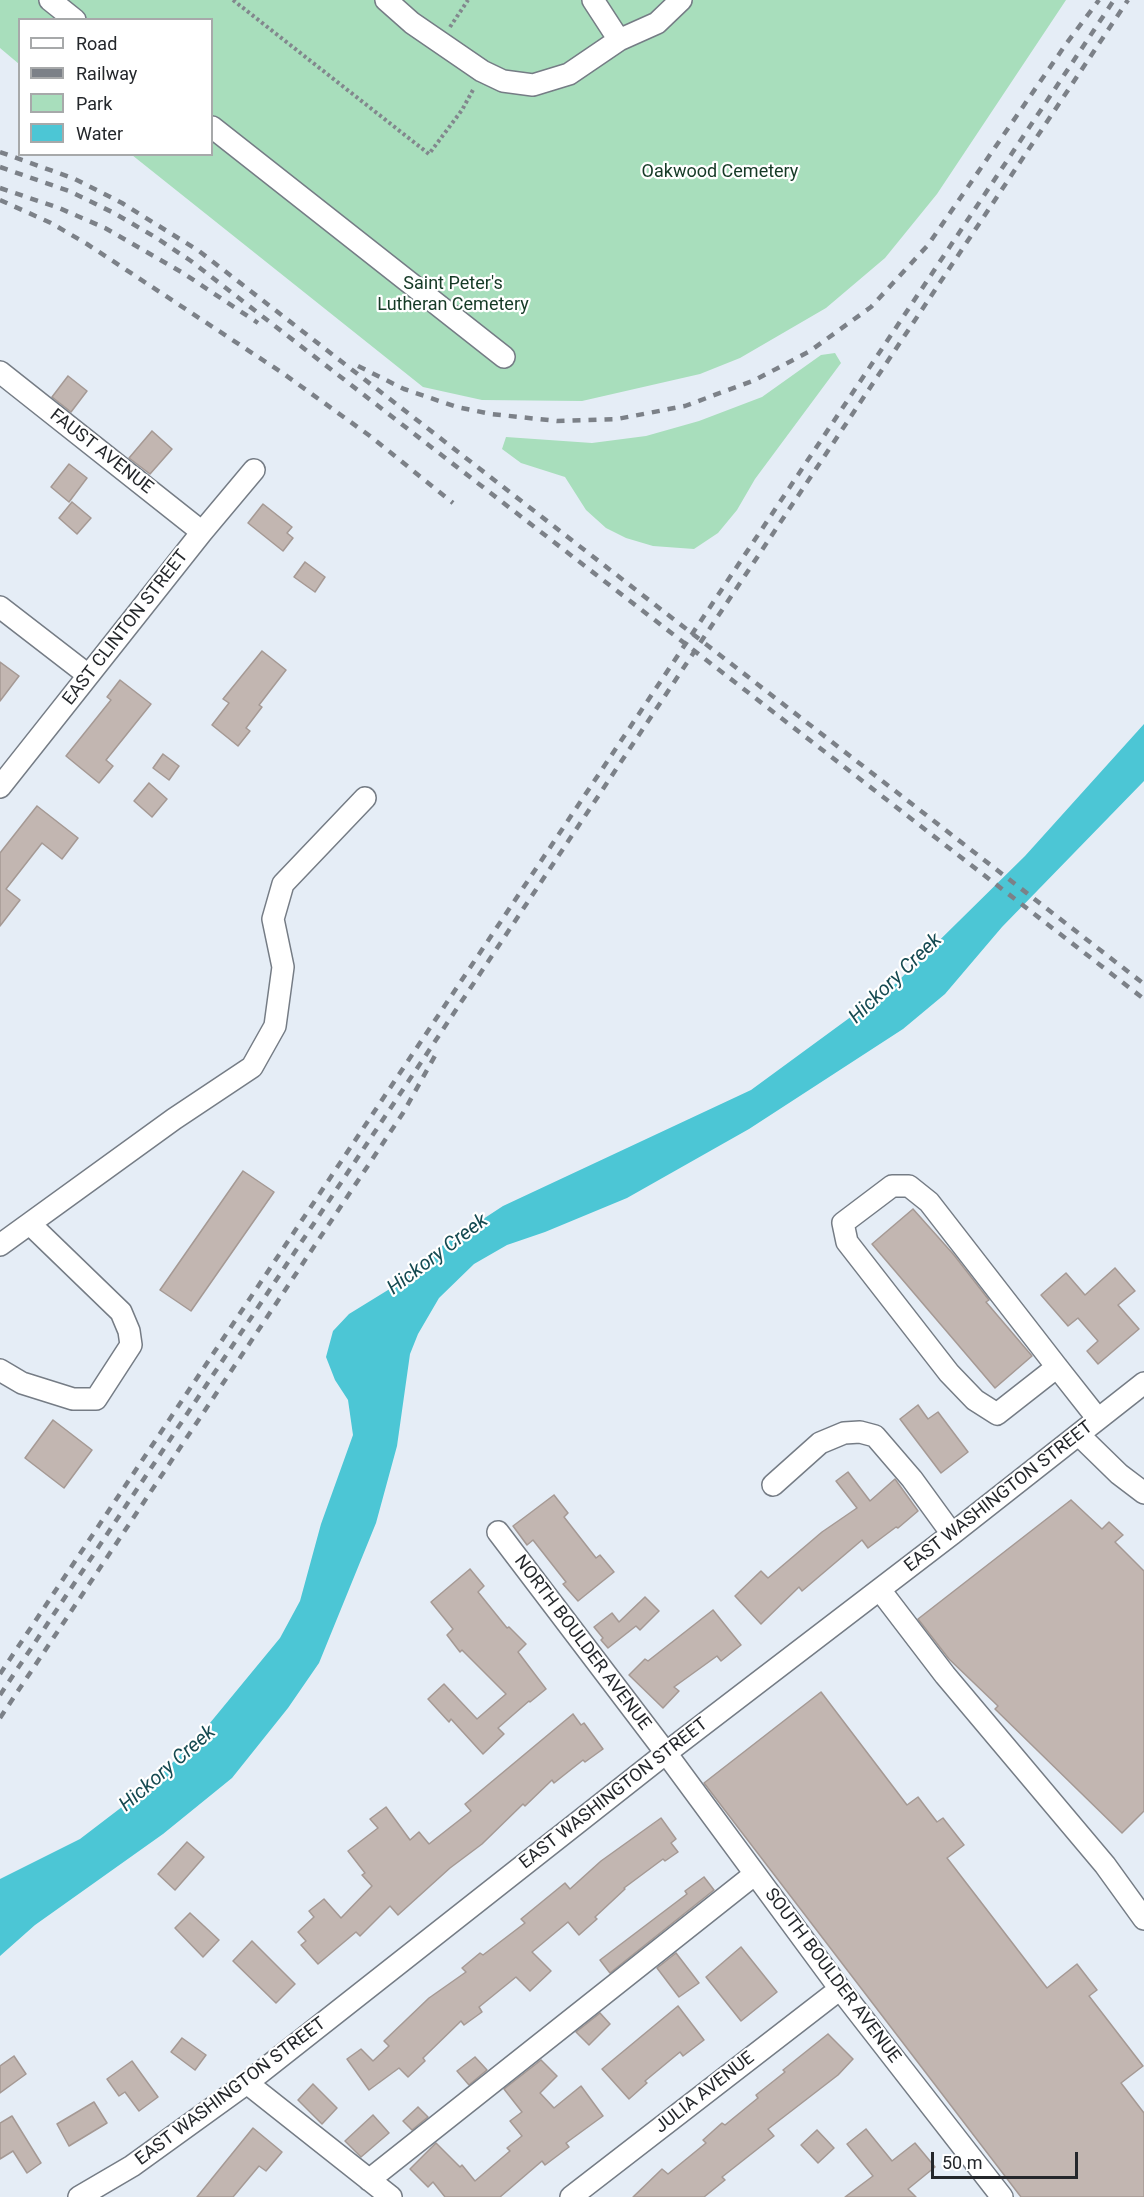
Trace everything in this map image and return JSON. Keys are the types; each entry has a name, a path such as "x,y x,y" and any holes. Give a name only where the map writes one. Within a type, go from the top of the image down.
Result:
{"street":[{"path":"50,0 72,18"},
{"path":"386,0 412,23 482,71 503,81 533,85 569,74 619,40 657,23 681,0"},
{"path":"593,0 619,40"},
{"path":"213,128 504,357"},
{"name":"FAUST AVENUE","path":"0,372 202,532"},
{"name":"EAST CLINTON STREET","path":"0,787 202,532 254,470"},
{"path":"0,607 88,675"},
{"path":"0,1245 174,1119 252,1067 274,1026 283,967 273,919 283,884 364,798"},
{"path":"1058,1367 997,1414 975,1400 949,1373 847,1242 843,1223 892,1186 909,1186 930,1202 1058,1367 1098,1419"},
{"path":"0,1370 22,1383 73,1400 96,1399 131,1345 129,1331 121,1312 30,1224"},
{"name":"EAST WASHINGTON STREET","path":"79,2197 132,2166 247,2083 666,1753 880,1590 1144,1383"},
{"path":"773,1485 820,1443 844,1433 860,1432 875,1436 912,1479 952,1534"},
{"path":"1079,1434 1119,1474 1144,1492"},
{"name":"NORTH BOULDER AVENUE","path":"498,1532 666,1753"},
{"path":"880,1590 952,1684 1105,1865 1144,1919"},
{"name":"SOUTH BOULDER AVENUE","path":"666,1753 840,1989 998,2196"},
{"path":"369,2180 755,1874"},
{"name":"JULIA AVENUE","path":"571,2197 840,1989"},
{"path":"247,2083 391,2197"}],"path":[{"path":"233,0 429,154 462,110 482,71"},
{"path":"438,41 455,21 468,0"}],"green space":[{"name":"Oakwood Cemetery","path":"0,0 1066,0 937,194 885,258 826,308 740,358 700,374 582,401 482,400 423,387 133,156 213,156 213,18 18,18 18,63 0,48"},
{"path":"835,353 841,363 755,479 737,510 718,533 694,549 653,546 626,538 606,528 586,510 565,477 521,463 502,449 506,437 592,443 646,436 699,421 762,397 821,355"}],"water":[{"name":"Hickory Creek","path":"1144,724 1144,781 1002,927 945,994 903,1029 749,1129 627,1198 507,1245 474,1264 439,1298 418,1334 410,1354 397,1446 376,1523 319,1663 288,1708 232,1778 163,1834 35,1925 0,1956 0,1879 80,1839 152,1784 205,1729 280,1638 300,1601 321,1524 353,1435 348,1400 335,1380 326,1357 333,1331 349,1314 388,1290 416,1263 503,1206 751,1090 893,986 1025,856"}],"building":[{"path":"68,376 87,391 71,412 52,397"},
{"path":"152,431 172,449 150,474 129,458"},
{"path":"69,464 87,478 69,502 51,487"},
{"path":"72,502 91,518 77,534 59,518"},
{"path":"263,504 292,527 287,533 293,538 283,551 248,523"},
{"path":"305,562 325,577 315,592 294,577"},
{"path":"262,651 286,670 259,705 262,707 246,728 250,731 238,746 212,725 229,703 223,699"},
{"path":"0,662 19,676 0,701"},
{"path":"120,680 151,704 106,760 113,766 99,783 66,756 111,700 107,697"},
{"path":"163,754 179,766 169,780 153,768"},
{"path":"149,783 167,799 152,817 134,801"},
{"path":"37,806 78,838 62,859 42,843 6,889 20,900 0,926 0,853"},
{"path":"243,1171 274,1192 191,1311 160,1290"},
{"path":"913,1209 954,1255 989,1300 986,1302 1032,1356 995,1388 872,1244"},
{"path":"1115,1268 1135,1291 1118,1305 1139,1329 1098,1364 1087,1351 1098,1341 1078,1318 1068,1326 1041,1295 1066,1273 1085,1295"},
{"path":"918,1405 928,1419 938,1412 968,1452 941,1473 900,1419"},
{"path":"53,1420 92,1450 64,1488 25,1458"},
{"path":"848,1472 870,1501 895,1479 918,1511 868,1548 862,1540 802,1591 799,1587 761,1624 735,1596 761,1571 768,1578 822,1532 857,1508 836,1481"},
{"path":"554,1495 568,1513 564,1517 596,1558 600,1555 614,1572 578,1601 563,1584 566,1582 533,1540 527,1545 513,1526"},
{"path":"1071,1500 1102,1529 1109,1522 1123,1535 1115,1542 1144,1571 1144,1811 1122,1833 995,1709 998,1706 949,1659 918,1619"},
{"path":"470,1569 484,1586 478,1592 507,1628 509,1627 526,1644 518,1652 546,1689 498,1728 504,1734 483,1754 451,1719 449,1722 428,1699 444,1684 477,1719 506,1694 462,1650 460,1652 447,1635 453,1629 431,1602"},
{"path":"645,1597 659,1611 640,1630 636,1626 608,1648 594,1627 612,1613 619,1622"},
{"path":"713,1610 741,1645 721,1661 717,1656 674,1687 679,1691 663,1708 629,1675 645,1659 648,1661"},
{"path":"821,1692 907,1805 918,1797 937,1822 943,1818 964,1845 947,1858 1047,1988 1077,1964 1097,1990 1089,1996 1143,2066 1121,2083 1144,2113 1144,2197 1021,2197 704,1783"},
{"path":"573,1714 581,1725 584,1723 603,1749 585,1762 583,1760 554,1783 552,1780 525,1806 523,1804 482,1844 450,1868 398,1915 390,1906 360,1936 356,1932 318,1964 301,1945 306,1941 298,1932 314,1917 309,1911 324,1899 341,1918 372,1886 362,1875 365,1873 348,1851 378,1828 370,1819 386,1807 410,1840 419,1832 429,1844 471,1811 465,1804"},
{"path":"661,1818 676,1839 671,1843 678,1852 665,1861 663,1859 624,1888 595,1917 597,1919 579,1935 568,1922 532,1952 551,1971 530,1991 516,1977 479,2007 482,2012 464,2025 461,2021 423,2058 425,2061 408,2077 399,2068 369,2090 347,2059 361,2049 373,2061 389,2046 384,2041 429,1998 466,1972 462,1968 525,1923 521,1919 565,1883 570,1889 601,1861"},
{"path":"187,1842 204,1857 175,1890 158,1874"},
{"path":"704,1877 714,1890 610,1973 600,1960 687,1894 685,1891"},
{"path":"190,1913 219,1940 203,1957 175,1928"},
{"path":"252,1941 295,1984 276,2003 233,1961"},
{"path":"741,1947 777,1992 741,2021 706,1977"},
{"path":"676,1953 699,1983 679,1997 657,1968"},
{"path":"678,2006 704,2040 683,2056 680,2052 645,2081 647,2083 629,2099 602,2069"},
{"path":"600,2013 610,2024 589,2045 576,2032"},
{"path":"828,2034 853,2059 838,2075 768,2129 774,2136 722,2177 725,2180 704,2197 633,2197 662,2169 668,2174 706,2143 703,2140 722,2123 725,2125 758,2098 756,2095 785,2072 783,2070"},
{"path":"182,2038 206,2055 195,2070 171,2052"},
{"path":"14,2056 26,2074 0,2093 0,2066"},
{"path":"475,2057 487,2070 469,2085 457,2071"},
{"path":"541,2060 557,2076 540,2093 554,2108 581,2086 603,2116 566,2143 569,2147 545,2165 542,2161 500,2197 445,2197 433,2182 428,2187 410,2169 436,2143 460,2167 462,2165 475,2181 510,2151 507,2148 522,2136 510,2121 522,2112 504,2089"},
{"path":"132,2061 158,2097 139,2111 125,2092 119,2096 107,2079"},
{"path":"313,2084 337,2108 322,2124 298,2100"},
{"path":"94,2102 107,2123 69,2146 57,2124"},
{"path":"418,2107 428,2117 412,2130 403,2121"},
{"path":"373,2115 389,2133 361,2157 345,2141"},
{"path":"12,2116 41,2163 27,2173 13,2151 0,2159 0,2123"},
{"path":"253,2128 282,2152 266,2171 259,2166 233,2197 197,2197"},
{"path":"866,2129 892,2161 915,2143 935,2167 908,2189 916,2197 845,2197 873,2176 847,2144"},
{"path":"817,2130 834,2148 818,2163 801,2145"}],"railway":[{"path":"358,366 404,389 457,407 491,414 557,421 617,419 685,406 755,380 810,351 871,307 928,245 1066,44 1099,0"},
{"path":"0,1674 1114,0"},
{"path":"0,1695 1128,0"},
{"path":"0,152 75,179 122,203 199,251 1144,984"},
{"path":"0,167 69,191 114,213 191,261 1144,999"},
{"path":"0,188 59,208 105,228 183,273 258,323"},
{"path":"0,200 51,223 87,244 284,374 370,436 453,503"},
{"path":"0,1718 403,1113 436,1054"}],"park label":[{"name":"Saint Peter's Lutheran Cemetery","path":"453,294"}]}
